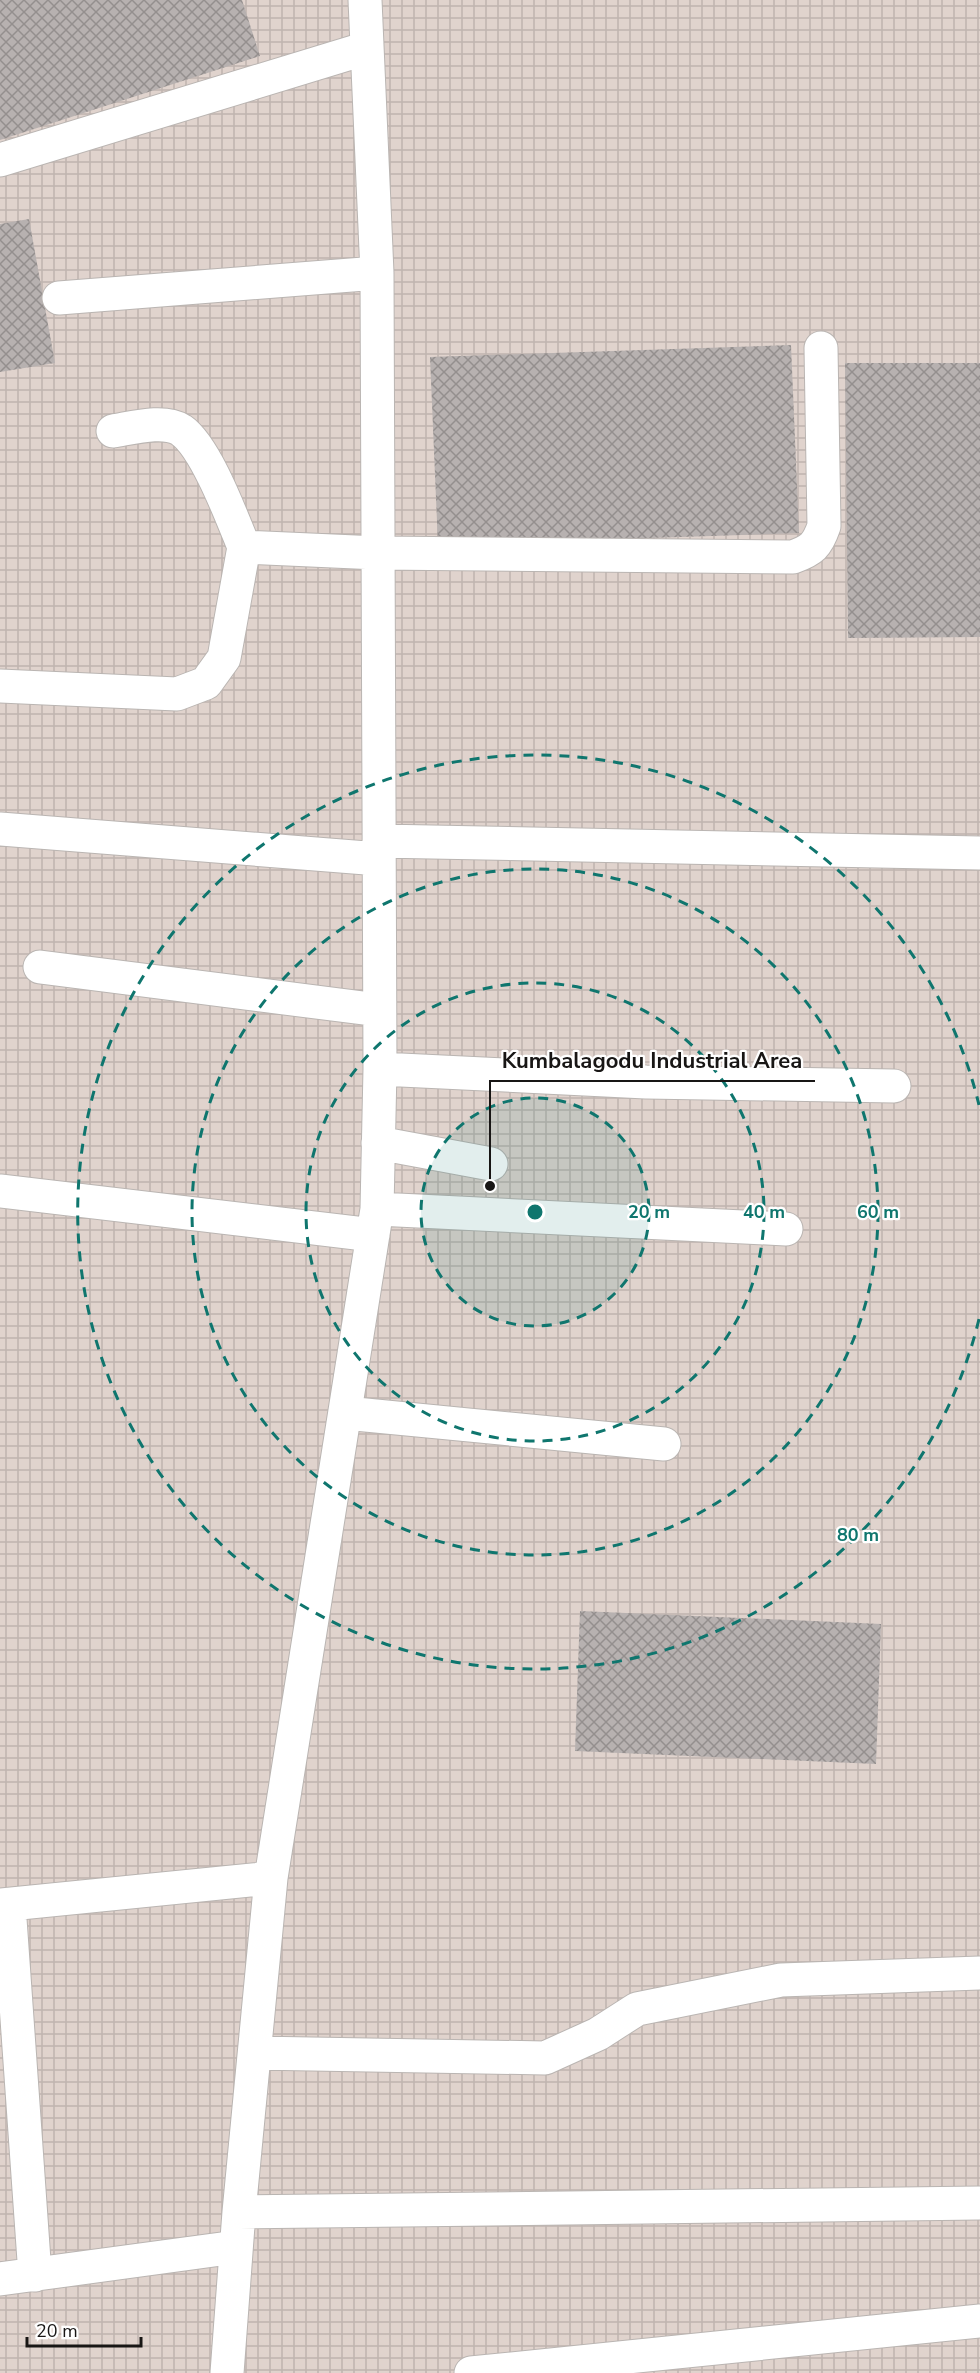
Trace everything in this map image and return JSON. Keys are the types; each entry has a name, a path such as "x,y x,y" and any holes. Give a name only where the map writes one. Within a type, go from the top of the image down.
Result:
{"street":[{"path":"227,2373 239,2212 271,1878 375,1222 380,1069 377,273 364,0"},
{"path":"0,160 367,48"},
{"path":"59,298 377,273"},
{"path":"244,547 378,553 794,558 811,551 824,526 821,348"},
{"path":"0,686 177,694 206,682 224,658 244,547 219,489 197,448 180,429 152,424 113,431"},
{"path":"0,829 379,850 980,853"},
{"path":"40,967 380,1010"},
{"path":"380,1069 646,1082 894,1086"},
{"path":"378,1143 491,1164"},
{"path":"0,1191 375,1222 786,1228"},
{"path":"345,1413 664,1444"},
{"path":"35,2275 4,1905 271,1878"},
{"path":"255,2053 545,2058 598,2034 636,2009 770,1983 980,1973"},
{"path":"239,2212 980,2203"},
{"path":"0,2279 236,2247"},
{"path":"471,2373 980,2321"}],"shaded area":[{"path":"0,0 980,0 980,2373 0,2373"}],"building":[{"path":"0,0 242,0 260,56 0,140"},
{"path":"29,219 55,363 0,372 0,224"},
{"path":"791,345 799,533 438,545 430,357"},
{"path":"845,363 980,363 980,637 848,638"},
{"path":"580,1611 881,1624 876,1764 575,1751"}],"place":[{"name":"Kumbalagodu Industrial Area","path":"490,1186"}]}
